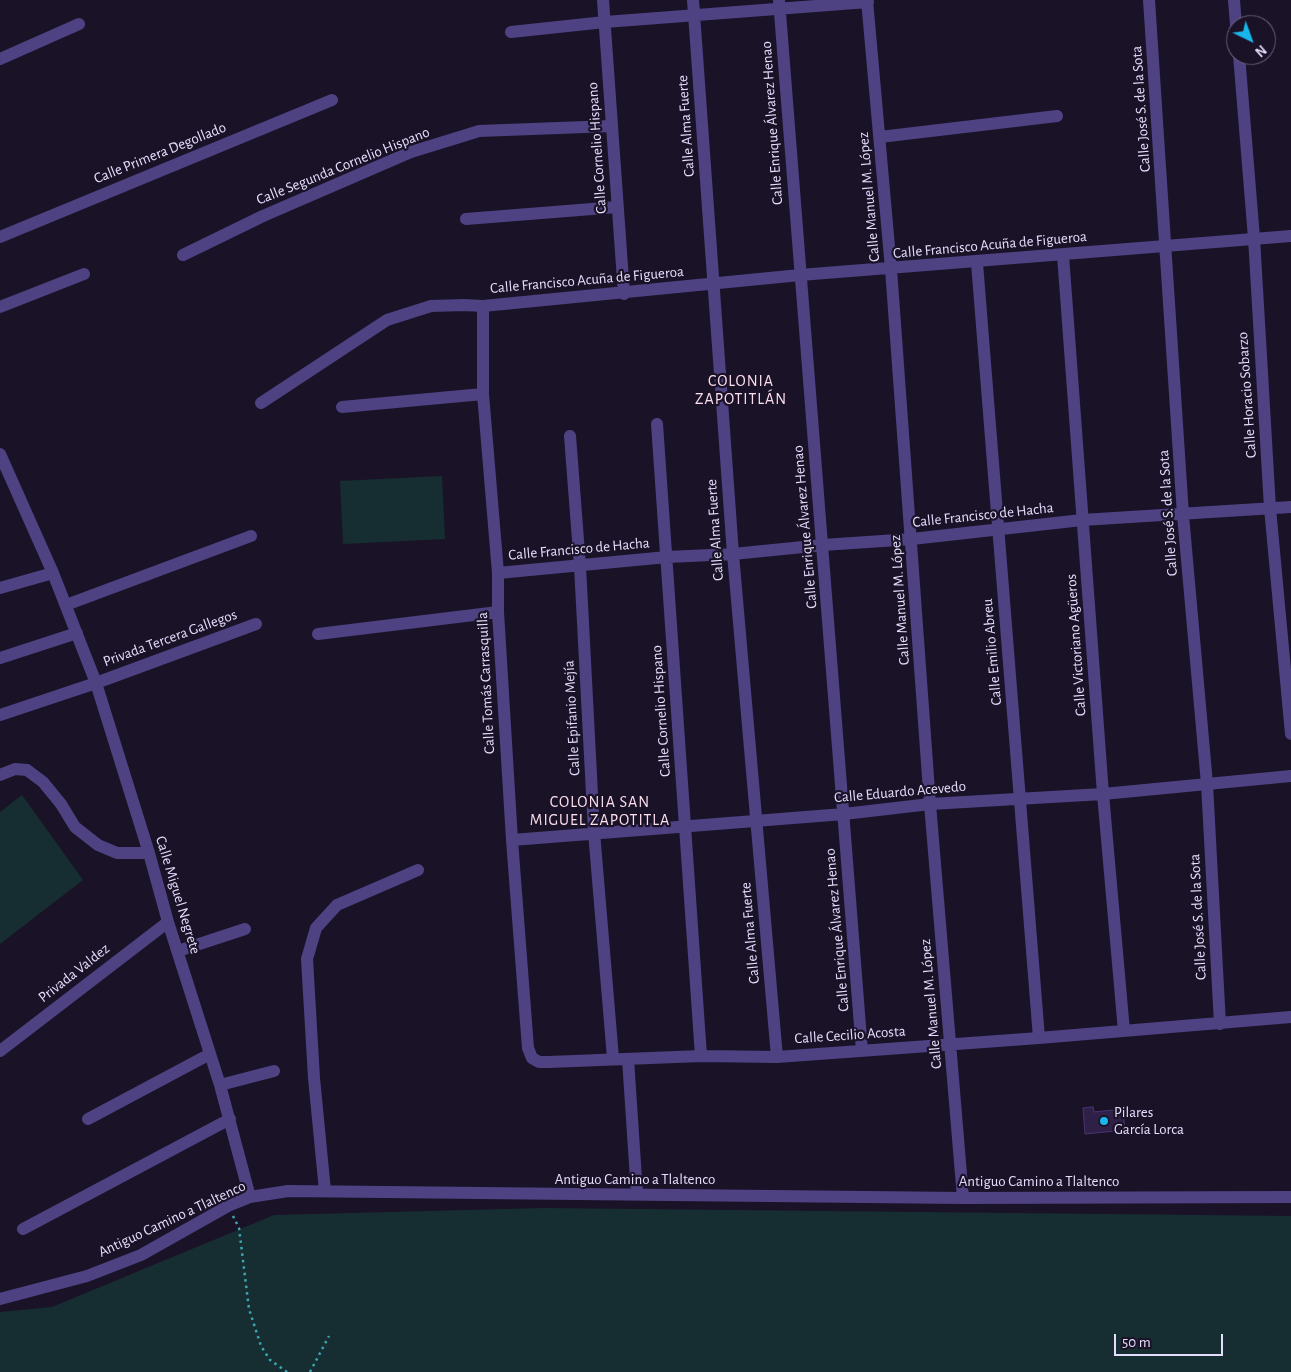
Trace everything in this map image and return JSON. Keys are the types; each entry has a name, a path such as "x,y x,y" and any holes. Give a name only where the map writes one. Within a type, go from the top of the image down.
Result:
{"street":[{"name":"Calle Cornelio Hispano","path":"603,0 624,294"},
{"name":"Calle Alma Fuerte","path":"693,0 733,554 777,1056"},
{"name":"Calle José S. de la Sota","path":"1149,0 1167,246 1183,516 1207,784 1220,1024"},
{"path":"1234,0 1235,15"},
{"path":"511,32 780,5 868,1"},
{"name":"Calle Manuel M. López","path":"868,1 891,269 930,804 963,1198"},
{"name":"Calle Enrique Álvarez Henao","path":"780,5 862,1051"},
{"path":"0,59 79,24"},
{"name":"Calle Horacio Sobarzo","path":"1240,65 1254,238 1270,508 1291,734"},
{"name":"Calle Primera Degollado","path":"0,237 332,100"},
{"path":"880,137 1057,116"},
{"name":"Calle Segunda Cornelio Hispano","path":"183,255 263,216 411,152 462,136 479,131 612,126"},
{"path":"466,219 617,208"},
{"name":"Calle Francisco Acuña de Figueroa","path":"261,402 387,320 431,306 483,306 624,294 800,275 977,263 1291,236"},
{"name":"Calle Victoriano Agüeros","path":"1063,255 1103,794 1124,1031"},
{"name":"Calle Emilio Abreu","path":"977,263 1039,1038"},
{"path":"0,307 84,274"},
{"name":"Calle Tomás Carrasquilla","path":"483,306 483,394 498,573 498,612 512,840 528,1048 532,1058"},
{"path":"342,407 483,394"},
{"name":"Calle Cornelio Hispano","path":"657,424 668,557 700,1056"},
{"name":"Calle Epifanio Mejía","path":"570,436 580,566 594,832 613,1058"},
{"name":"Calle Miguel Negrete","path":"0,454 53,573 96,683 150,853 168,922 220,1085 250,1197"},
{"name":"Calle Francisco de Hacha","path":"498,573 668,557 733,554 912,539 999,531 1082,520 1183,516 1270,508 1291,508"},
{"path":"66,605 251,536"},
{"path":"0,588 53,573"},
{"path":"318,634 498,612"},
{"name":"Privada Tercera Gallegos","path":"0,715 96,683 256,624"},
{"path":"0,658 77,633"},
{"path":"0,775 15,769 27,770 43,782 61,804 75,827 98,845 117,853 150,853"},
{"name":"Calle Eduardo Acevedo","path":"512,840 594,832 844,814 930,804 1103,794 1291,776"},
{"path":"325,1191 314,1078 307,959 316,928 337,905 418,870"},
{"name":"Privada Valdez","path":"0,1051 168,922"},
{"path":"178,951 246,929"},
{"name":"Calle Cecilio Acosta","path":"532,1058 539,1062 613,1058 777,1056 951,1045 1291,1017"},
{"path":"88,1119 210,1054"},
{"path":"628,1059 637,1194"},
{"path":"220,1085 274,1071"},
{"path":"23,1229 230,1119"},
{"name":"Antiguo Camino a Tlaltenco","path":"0,1299 87,1276 132,1258 228,1206 250,1197 288,1191 963,1198 1291,1197"}],"path":[{"path":"228,1206 239,1228 248,1309 261,1346 270,1360 287,1372"},
{"path":"310,1372 329,1336"}],"green space":[{"path":"442,476 445,539 343,544 340,481"},
{"path":"22,795 83,880 0,944 0,812"},
{"path":"544,1208 1291,1216 1291,1372 0,1372 0,1312 52,1307 274,1215"}],"building":[{"name":"Pilares García Lorca","path":"1093,1107 1094,1112 1123,1109 1125,1130 1085,1134 1083,1108"}],"place":[{"name":"Pilares García Lorca","path":"1104,1121"}],"district":[{"name":"COLONIA ZAPOTITLÁN","path":"741,390"},
{"name":"COLONIA SAN MIGUEL ZAPOTITLA","path":"600,811"}]}
